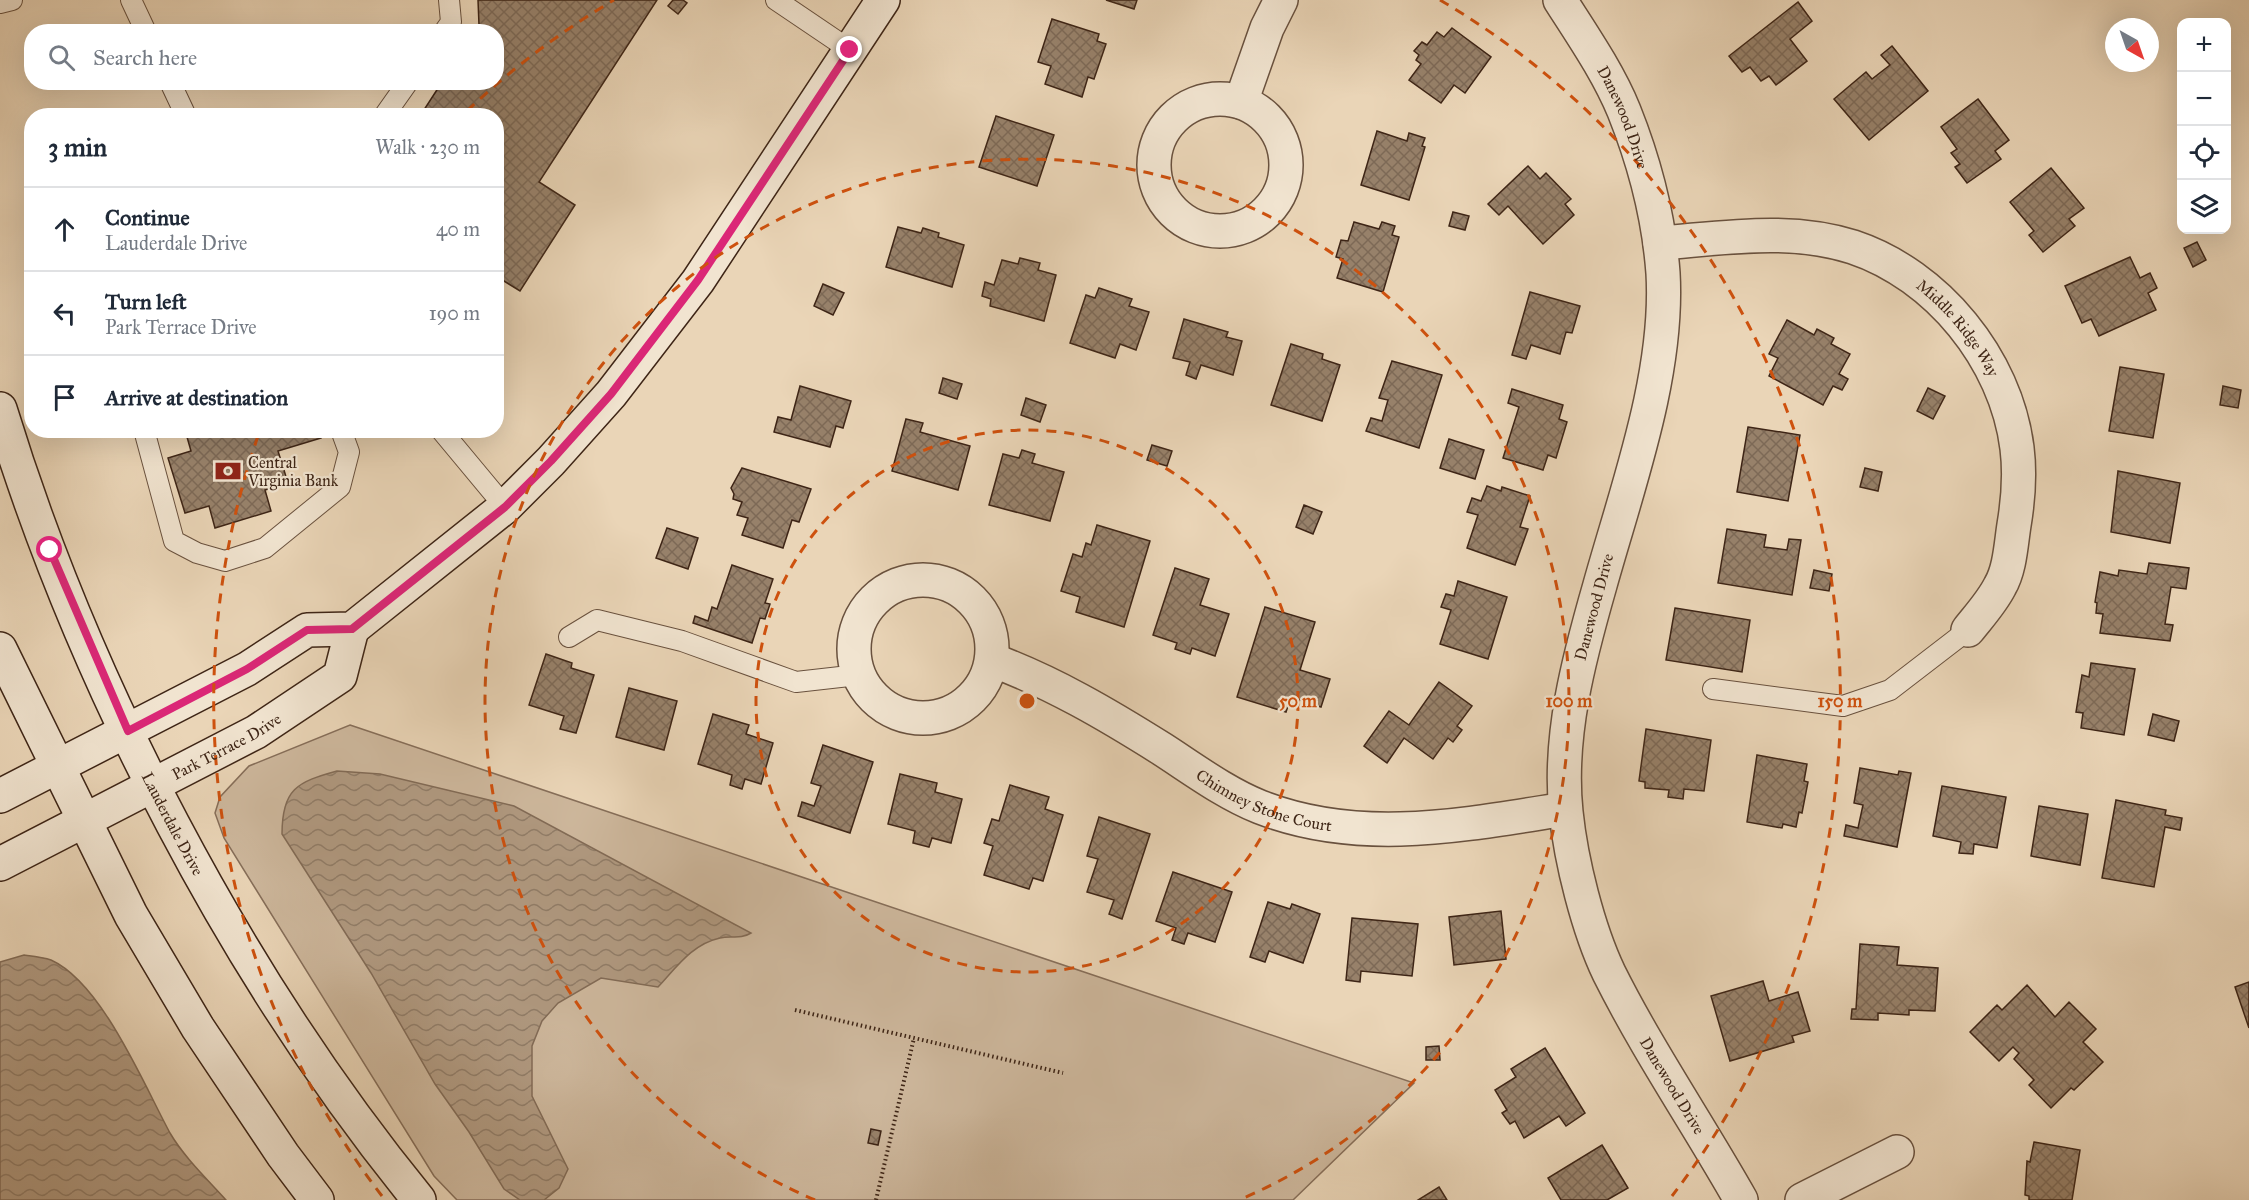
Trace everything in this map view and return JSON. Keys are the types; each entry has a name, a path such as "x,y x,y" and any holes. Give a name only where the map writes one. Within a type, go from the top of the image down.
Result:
{"street":[{"path":"0,796 247,669 307,630 352,629 505,507 551,461 611,394 698,280 883,0"},
{"path":"1241,102 1267,28 1281,0"},
{"name":"Danewood Drive","path":"1560,0 1600,64 1623,110 1644,172 1660,243 1663,276 1659,356 1647,417 1572,692 1566,755 1565,809 1571,852 1608,970 1741,1200"},
{"name":"Middle Ridge Way","path":"1660,243 1779,234 1803,235 1851,247 1877,256 1925,286 1967,330 1995,374 2003,394 2017,448 2016,512 2009,557 2001,585 1968,630"},
{"name":"Lauderdale Drive","path":"0,409 57,571 153,784 197,866 291,1024 345,1103 419,1200"},
{"path":"926,579 949,584 969,596 984,614 992,637 992,660 985,681 971,699 953,712 931,718 908,717 888,709 870,694 858,675 854,654 856,631 865,610 882,592 903,582 926,579"},
{"name":"Park Terrace Drive","path":"0,864 256,732 340,676 352,629"},
{"path":"0,649 82,821 130,915 198,1028 283,1155 317,1200"},
{"name":"Chimney Stone Court","path":"992,660 1021,671 1119,722 1230,792 1259,806 1308,822 1356,830 1407,830 1476,823 1565,809"},
{"path":"1802,1200 1897,1152"}],"lane":[{"path":"0,3 12,0"},
{"path":"131,0 142,24"},
{"path":"449,0 450,24"},
{"path":"776,0 850,50"},
{"path":"174,90 182,108"},
{"path":"390,108 402,90"},
{"path":"146,438 174,541 197,553 225,561 266,548 340,487 349,452 344,438"},
{"path":"448,438 505,507"},
{"path":"569,637 597,620 682,641 796,682 858,675"},
{"path":"1713,689 1844,706 1890,690 1968,630"}],"path":[{"path":"795,1010 1063,1073"},
{"path":"876,1200 914,1038"}],"shaded area":[{"path":"350,725 1414,1083 1293,1200 457,1200 434,1176 224,838 215,813 220,797 249,766"}],"water":[{"path":"337,771 380,774 514,806 751,933 720,938 701,946 685,958 658,987 601,978 558,1003 542,1021 532,1046 532,1096 568,1169 559,1188 544,1200 520,1200 504,1189 469,1132 435,1084 371,973 282,834 285,807 294,790 312,779"},
{"path":"24,955 51,960 70,972 87,990 120,1037 170,1133 196,1168 226,1200 0,1200 0,962"}],"building":[{"path":"478,0 657,0 539,182 575,205 520,291 504,281 504,108 425,108 437,90 504,90 504,24 479,24"},
{"path":"673,0 683,0 687,3 678,14 668,6"},
{"path":"1106,0 1137,0 1134,9"},
{"path":"1798,2 1812,21 1790,39 1807,61 1776,85 1769,76 1761,81 1750,67 1742,72 1729,56"},
{"path":"1052,19 1099,34 1097,41 1106,44 1094,79 1088,77 1082,97 1045,84 1051,66 1038,62"},
{"path":"1452,28 1491,57 1465,93 1454,85 1441,103 1409,80 1421,64 1416,60 1419,55 1414,51 1422,42 1427,45 1437,32 1444,37"},
{"path":"1892,46 1928,91 1869,140 1834,99 1866,72 1872,79 1890,65 1881,55"},
{"path":"1978,99 2009,140 1995,151 2001,159 1967,183 1955,167 1960,164 1951,153 1957,149 1941,127"},
{"path":"996,116 1054,135 1037,186 979,167"},
{"path":"1377,131 1407,141 1409,133 1425,138 1422,146 1425,147 1409,200 1361,185"},
{"path":"1528,166 1540,179 1546,173 1571,199 1565,204 1574,215 1543,244 1508,206 1499,215 1488,204"},
{"path":"2051,168 2084,208 2069,219 2075,226 2043,252 2029,235 2034,231 2010,202"},
{"path":"1453,212 1469,216 1465,230 1449,226"},
{"path":"1354,222 1379,229 1382,222 1395,226 1392,235 1399,237 1383,292 1337,278 1343,259 1336,257 1341,240 1348,241"},
{"path":"898,227 921,233 923,228 939,233 938,237 964,245 952,287 886,267"},
{"path":"2197,242 2206,260 2193,267 2184,248"},
{"path":"2130,257 2140,278 2150,273 2157,288 2148,293 2156,310 2099,336 2091,319 2082,323 2065,286"},
{"path":"1020,258 1040,263 1038,270 1056,275 1044,321 990,306 991,299 982,296 985,282 994,285 1002,260 1018,264"},
{"path":"823,284 844,293 833,315 814,306"},
{"path":"1099,288 1132,299 1129,306 1149,312 1136,350 1120,344 1115,358 1070,343 1086,295 1095,298"},
{"path":"1530,292 1580,306 1572,333 1566,332 1560,354 1531,345 1526,359 1512,355"},
{"path":"1184,319 1228,332 1226,337 1242,341 1233,375 1201,365 1196,379 1186,375 1190,362 1173,358"},
{"path":"1787,320 1814,335 1817,329 1834,338 1831,344 1850,354 1839,374 1848,379 1842,390 1833,386 1823,405 1769,376 1778,358 1769,354"},
{"path":"1291,344 1323,354 1322,359 1340,365 1322,421 1271,405"},
{"path":"1392,361 1442,375 1419,448 1366,431 1371,418 1382,421 1388,400 1379,398"},
{"path":"2120,367 2164,374 2153,438 2109,431"},
{"path":"943,378 962,384 957,399 939,393"},
{"path":"800,386 851,401 843,428 836,426 830,447 774,432 778,417 791,420"},
{"path":"2223,386 2241,390 2238,408 2220,405"},
{"path":"1928,388 1945,396 1933,419 1917,411"},
{"path":"1512,389 1563,405 1559,419 1567,422 1556,458 1548,455 1543,470 1503,458 1519,407 1508,403"},
{"path":"1026,398 1046,405 1040,422 1021,415"},
{"path":"906,419 923,423 920,432 970,446 958,490 892,471"},
{"path":"1748,427 1800,435 1788,501 1737,492"},
{"name":"Central Virginia Bank","path":"187,438 321,438 278,451 288,483 265,490 271,511 215,528 209,506 185,513 168,458 191,451"},
{"path":"1449,439 1484,450 1475,479 1440,468"},
{"path":"1152,445 1172,451 1167,466 1147,460"},
{"path":"1022,450 1035,454 1032,463 1064,472 1050,521 989,505 1003,454 1019,458"},
{"path":"742,468 811,489 799,522 792,520 783,548 742,535 748,518 737,515 742,502 733,499 734,494 731,488"},
{"path":"1865,468 1882,472 1878,491 1860,487"},
{"path":"2118,471 2180,483 2170,543 2111,532"},
{"path":"1487,486 1501,491 1502,487 1530,496 1520,527 1528,529 1515,565 1467,548 1478,515 1467,512 1472,498 1481,501"},
{"path":"1304,505 1322,512 1313,534 1296,527"},
{"path":"1097,525 1150,541 1124,627 1076,612 1080,597 1061,591 1073,554 1082,557 1086,543 1091,545"},
{"path":"667,528 698,538 688,569 656,558"},
{"path":"1727,529 1766,535 1764,547 1787,550 1789,539 1801,540 1792,595 1718,583"},
{"path":"2149,563 2189,568 2186,589 2171,587 2165,624 2173,625 2170,641 2100,633 2103,614 2096,613 2097,603 2095,602 2100,572 2118,576 2119,570 2147,574"},
{"path":"732,565 773,579 765,603 770,604 765,619 760,618 752,643 693,623 695,616 708,621 712,607 717,609"},
{"path":"1175,568 1209,579 1200,605 1229,614 1215,656 1192,648 1190,654 1175,649 1177,643 1153,635"},
{"path":"1814,570 1832,574 1829,591 1810,588"},
{"path":"1458,581 1507,597 1488,659 1440,644 1451,610 1441,607 1446,594 1454,596"},
{"path":"1265,607 1315,622 1300,670 1330,679 1321,707 1291,697 1286,712 1237,697"},
{"path":"1675,608 1750,620 1742,672 1666,660"},
{"path":"546,654 572,663 571,668 594,675 576,733 560,729 564,716 529,705"},
{"path":"2091,663 2135,669 2124,735 2081,728 2083,713 2076,712 2082,675 2089,677"},
{"path":"1439,682 1472,706 1457,726 1462,730 1453,742 1448,738 1433,759 1404,738 1387,763 1364,746 1389,711 1409,725"},
{"path":"629,688 677,701 664,750 616,737"},
{"path":"713,714 749,725 746,734 773,743 761,784 745,779 742,789 730,785 732,775 698,764"},
{"path":"2153,714 2179,721 2174,741 2148,735"},
{"path":"1646,729 1711,740 1704,791 1684,789 1683,799 1668,797 1669,790 1645,788 1645,782 1639,781"},
{"path":"823,745 873,762 850,833 798,816 802,802 814,806 821,786 811,783"},
{"path":"1757,755 1807,764 1804,781 1808,782 1802,813 1799,812 1796,827 1783,824 1782,828 1747,822"},
{"path":"1860,768 1898,775 1899,771 1911,773 1897,847 1844,836 1846,825 1858,828 1863,805 1854,803"},
{"path":"900,774 937,783 935,792 962,799 951,843 932,838 929,847 913,843 915,831 888,824"},
{"path":"1010,785 1049,797 1045,809 1063,815 1043,881 1033,878 1029,889 984,875 993,846 984,843 992,819 999,821"},
{"path":"1942,786 2006,797 1997,848 1974,844 1973,854 1959,853 1961,842 1933,836"},
{"path":"2116,800 2166,810 2165,815 2182,818 2180,830 2165,827 2154,887 2102,878"},
{"path":"2039,806 2088,814 2080,865 2031,856"},
{"path":"1099,817 1150,834 1122,919 1109,914 1114,900 1087,892 1098,859 1087,856"},
{"path":"1173,872 1232,892 1215,942 1188,933 1184,944 1172,940 1176,928 1156,921"},
{"path":"1268,902 1290,909 1292,904 1320,914 1303,963 1269,951 1265,962 1250,957"},
{"path":"1501,911 1506,959 1454,965 1449,917"},
{"path":"1352,918 1418,924 1412,976 1361,971 1360,982 1346,980"},
{"path":"1860,944 1899,947 1897,965 1938,968 1935,1011 1909,1010 1909,1015 1878,1013 1878,1020 1851,1019 1852,1009 1856,1009"},
{"path":"1763,981 1769,1001 1798,992 1810,1031 1792,1036 1794,1042 1730,1061 1711,996"},
{"path":"2249,982 2249,1028 2235,987"},
{"path":"2027,985 2055,1017 2069,1002 2096,1029 2083,1042 2103,1062 2051,1108 2029,1085 2034,1080 2014,1059 2019,1053 2013,1047 1999,1061 1970,1032 1997,1005 2002,1010"},
{"path":"1439,1046 1440,1060 1426,1060 1426,1047"},
{"path":"1545,1048 1585,1113 1566,1126 1559,1116 1524,1138 1515,1121 1510,1124 1502,1113 1507,1110 1495,1090 1516,1077 1511,1069"},
{"path":"871,1129 881,1131 878,1145 868,1143"},
{"path":"2034,1142 2080,1150 2072,1200 2029,1200 2029,1196 2025,1195 2027,1161 2030,1162"},
{"path":"1602,1145 1628,1188 1607,1200 1561,1200 1548,1178"},
{"path":"1439,1187 1447,1200 1418,1200"}],"place":[{"name":"Central Virginia Bank","path":"228,471"}],"route":[{"path":"50,550 103,680 128,731 247,669 307,630 352,629 505,507 551,461 611,394 698,280 850,50"}]}
